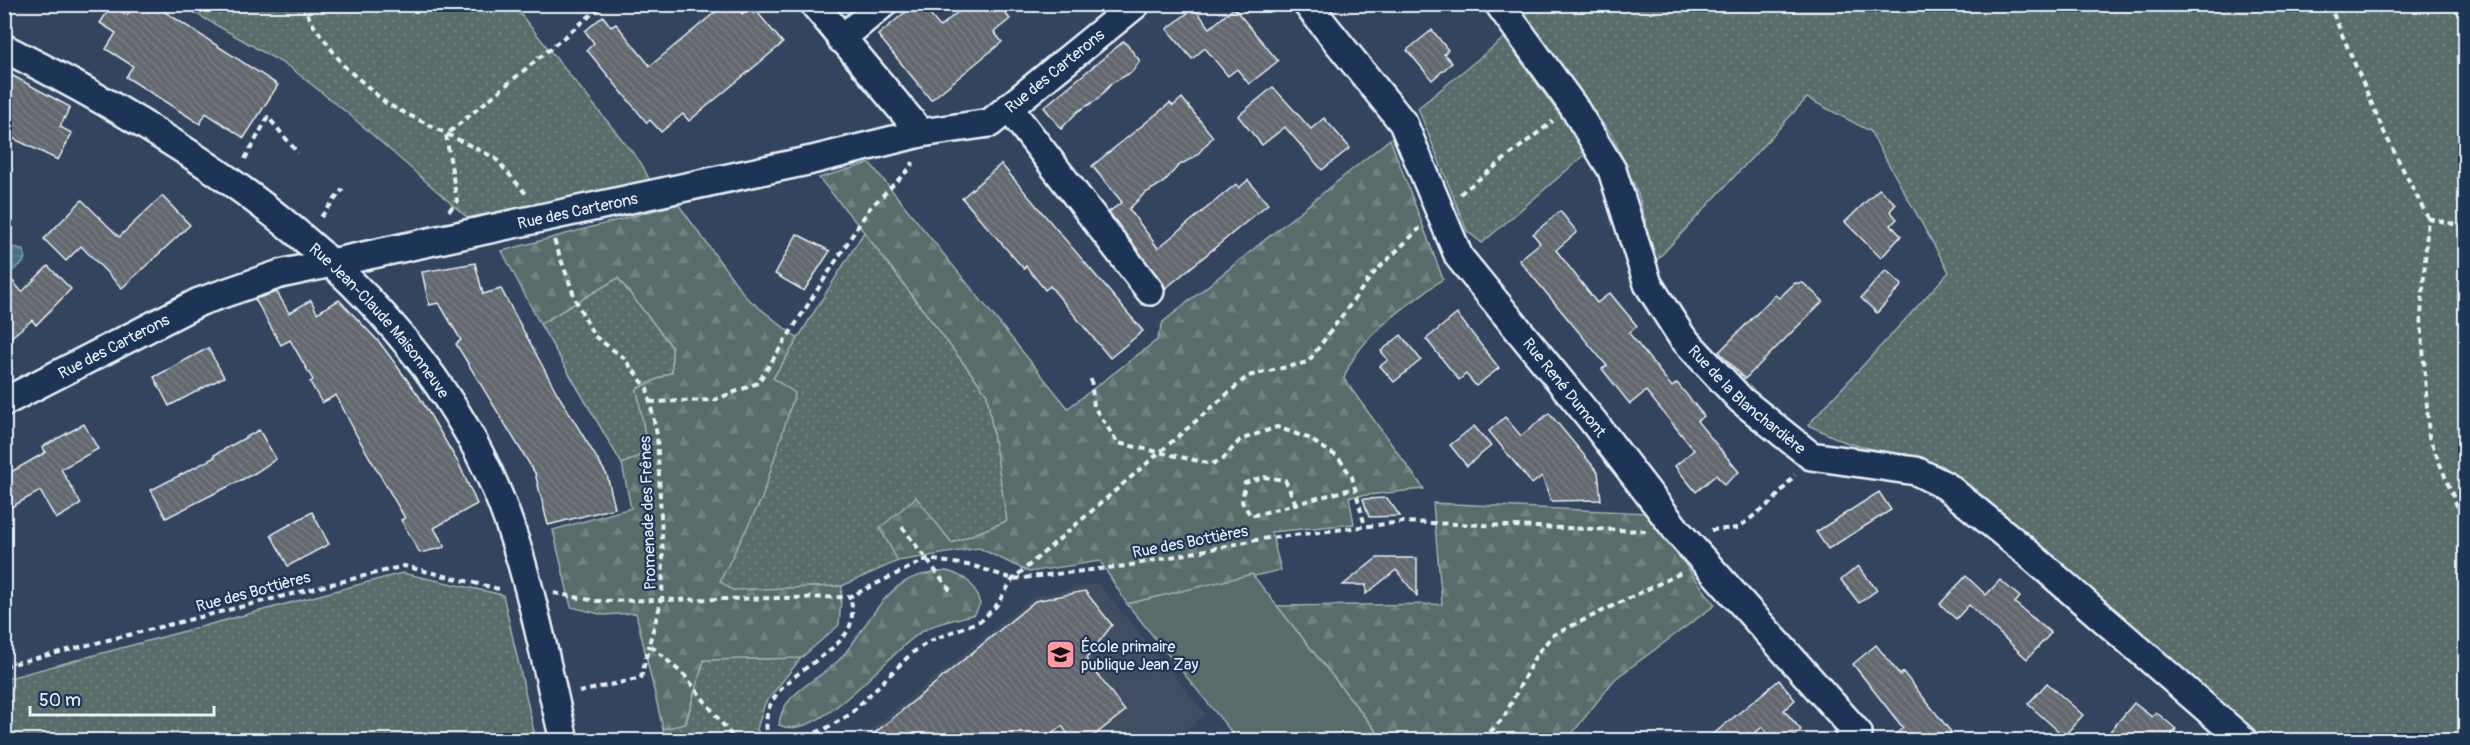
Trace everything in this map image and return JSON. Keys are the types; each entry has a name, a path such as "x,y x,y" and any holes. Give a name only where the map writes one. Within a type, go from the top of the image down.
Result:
{"street":[{"path":"814,4 921,133"},
{"path":"841,39 883,4"},
{"name":"Rue des Carterons","path":"4,402 199,302 280,274 812,160 921,133 990,123 1136,4"},
{"name":"Rue René Dumont","path":"1307,4 1403,123 1459,257 1686,536 1858,733 1849,741"},
{"name":"Rue de la Blanchardière","path":"1500,4 1573,106 1612,170 1648,284 1682,337 1741,400 1811,456 1916,471 1946,486 2023,549 2243,741"},
{"name":"Rue Jean-Claude Maisonneuve","path":"4,48 66,79 158,133 219,174 332,262 386,317 427,368 470,435 502,504 527,587 564,741"},
{"path":"1009,108 1150,291"}],"path":[{"name":"Promenade des Frênes","path":"302,4 314,26 352,74 387,104 495,158 514,177 543,218 560,249 576,301 594,336 623,357 647,388 657,435 663,557 662,599 641,678 578,693"},
{"path":"441,217 457,201 446,135 604,4"},
{"path":"2329,4 2384,132 2428,218 2421,316 2429,437 2466,528"},
{"path":"796,741 825,729 849,715 890,673 921,647 982,620 996,606 1013,579 1248,376 1308,362 1372,275 1438,211 1573,106"},
{"path":"245,159 268,117 298,153"},
{"path":"650,402 714,400 758,383 787,342 869,209 911,166 921,133"},
{"path":"321,217 343,189"},
{"path":"2428,218 2466,227"},
{"path":"1091,379 1094,407 1118,443 1158,454 1212,464 1223,459 1240,440 1277,427 1308,438 1338,457 1352,477 1365,526"},
{"name":"Rue des Bottières","path":"927,559 974,566 1013,579 1126,566 1261,539 1403,522 1686,536 1738,528 1774,500 1811,456"},
{"path":"1296,504 1285,480 1263,477 1245,483 1242,502 1251,516 1296,504 1355,488"},
{"path":"902,527 953,594"},
{"path":"1483,741 1504,717 1536,655 1553,635 1687,570 1686,536"},
{"path":"554,593 596,601 851,596 927,559"},
{"name":"Rue des Bottières","path":"4,666 404,566 507,591"},
{"path":"769,741 766,714 772,702 801,670 840,641 849,630 853,614 851,596"},
{"path":"649,644 686,677 735,741"}],"shaded area":[{"path":"15,247 23,250 25,257 23,263 5,276 5,255"},
{"name":"École primaire publique Jean Zay","path":"1098,583 1206,714 1173,740 858,740 1034,596"}],"green space":[{"path":"181,5 513,5 641,163 650,181 469,219 351,116 291,68"},
{"path":"1514,5 2465,5 2465,740 2262,740 2182,678 1941,465 1847,443 1808,425 1949,272 1870,131 1807,98 1656,261 1638,194 1613,137"},
{"path":"1504,38 1587,153 1482,243 1467,231 1418,108"},
{"path":"1390,139 1443,279 1372,335 1350,364 1344,379 1424,489 1349,497 1354,524 1271,532 1281,570 1127,604 1100,561 1029,572 979,548 898,561 880,528 916,497 952,543 1007,521 987,394 864,232 819,178 870,163 1068,408 1157,340 1163,322"},
{"path":"678,204 746,297 798,339 773,378 795,393 762,498 720,581 732,590 842,586 839,625 801,658 704,660 685,724 663,729 636,613 604,615 571,607 553,530 631,508 622,464 648,452 637,389 672,372 672,347 618,278 540,324 502,251"},
{"path":"864,232 987,394 1007,521 952,543 880,528 898,561 842,586 732,590 719,581 762,498 773,378"},
{"path":"618,278 672,347 672,372 637,389 648,452 622,464 540,324"},
{"path":"1433,503 1647,513 1715,605 1615,679 1567,740 1383,740 1277,606 1442,604"},
{"path":"947,571 960,576 973,586 980,604 975,614 926,629 835,708 814,721 796,727 779,725 781,714 793,696 839,660 893,590 924,574"},
{"path":"402,573 503,595 536,740 5,740 5,679"},
{"path":"1252,574 1383,740 1238,740 1127,604"},
{"path":"801,658 765,703 757,729 762,740 665,740 663,729 686,723 704,660"}],"building":[{"path":"134,4 153,4 278,85 244,138 206,113 200,124 126,77 133,66 106,49 116,33 100,23 112,5 127,15"},
{"path":"725,4 735,4 742,14 749,8 754,14 757,12 783,43 689,121 683,114 661,132 650,120 647,123 587,50 594,43 585,31 603,16 611,27 616,24 650,66"},
{"path":"915,4 921,4 940,27 967,4 998,4 1010,19 994,32 1002,42 931,100 878,35"},
{"path":"1194,8 1210,28 1234,8 1278,61 1249,84 1237,69 1228,76 1205,48 1192,59 1167,29"},
{"path":"1432,30 1448,50 1444,54 1452,63 1432,80 1407,50"},
{"path":"1124,41 1140,61 1132,72 1112,83 1097,100 1078,111 1061,129 1044,107"},
{"path":"4,71 70,107 60,127 72,133 58,160 4,134"},
{"path":"1273,87 1311,129 1324,118 1350,148 1322,170 1285,127 1262,145 1238,116"},
{"path":"1182,98 1213,137 1196,156 1178,166 1164,182 1144,194 1129,209 1158,248 1236,184 1239,188 1248,180 1268,204 1166,288 1109,212 1122,202 1092,166 1170,103 1173,106"},
{"path":"1001,164 1143,331 1110,358 1050,286 1045,290 1026,266 1024,269 962,198"},
{"path":"1879,189 1896,204 1890,211 1897,219 1891,225 1901,236 1881,258 1845,222"},
{"path":"162,196 190,225 122,288 81,246 66,261 44,239 82,200 119,237"},
{"path":"1560,211 1577,232 1556,250 1597,303 1610,293 1637,326 1629,333 1672,387 1677,383 1704,416 1697,421 1739,472 1724,485 1716,475 1696,492 1675,466 1694,450 1646,391 1630,404 1602,369 1607,366 1519,260 1540,243 1533,234"},
{"path":"797,234 830,251 804,291 775,274"},
{"path":"475,263 483,294 501,289 557,393 607,475 615,508 548,525 535,473 456,344 461,340 439,303 429,305 422,272"},
{"path":"48,266 71,289 36,325 32,320 4,343 4,271 22,292"},
{"path":"1886,270 1902,285 1877,313 1861,298"},
{"path":"1795,283 1803,283 1823,301 1745,379 1719,352 1775,295 1779,298"},
{"path":"277,292 289,313 311,300 317,313 339,300 380,343 419,396 459,464 477,504 434,528 445,547 420,553 401,520 405,518 336,395 322,403 310,382 313,380 290,340 281,345 255,299"},
{"path":"1457,314 1499,368 1476,386 1466,374 1459,380 1426,339"},
{"path":"1401,335 1421,360 1394,382 1380,366 1388,360 1381,351"},
{"path":"208,348 224,377 169,406 154,377"},
{"path":"1549,413 1598,472 1601,500 1551,501 1542,476 1532,484 1489,431 1505,417 1521,436"},
{"path":"84,424 98,449 61,469 81,504 56,519 40,491 4,511 4,476 46,452 42,447"},
{"path":"1474,426 1491,446 1467,466 1450,445"},
{"path":"259,430 276,459 255,473 166,518 151,490 215,457 214,455"},
{"path":"1879,492 1891,510 1828,549 1816,532"},
{"path":"1387,498 1400,516 1369,517 1363,499"},
{"path":"312,512 329,544 288,566 271,535"},
{"path":"1377,558 1417,558 1417,596 1396,570 1366,594 1366,585 1343,585"},
{"path":"1858,566 1877,590 1859,603 1841,580"},
{"path":"1966,576 1986,595 2000,580 2020,597 2015,603 2051,633 2027,659 1969,605 1956,619 1940,604"},
{"name":"École primaire publique Jean Zay","path":"1085,591 1112,625 1086,659 1125,711 1087,741 1073,741 1062,726 1042,741 865,741 1035,601"},
{"path":"1876,645 1900,675 1903,672 1951,732 1941,741 1887,741 1903,728 1853,664"},
{"path":"1779,680 1795,700 1784,710 1801,730 1788,741 1773,741 1762,727 1746,741 1705,741"},
{"path":"2047,683 2083,715 2064,736 2028,704"},
{"path":"2134,703 2152,717 2156,712 2176,729 2167,741 2102,741"}],"place":[{"name":"École primaire publique Jean Zay","path":"1060,655"}]}
